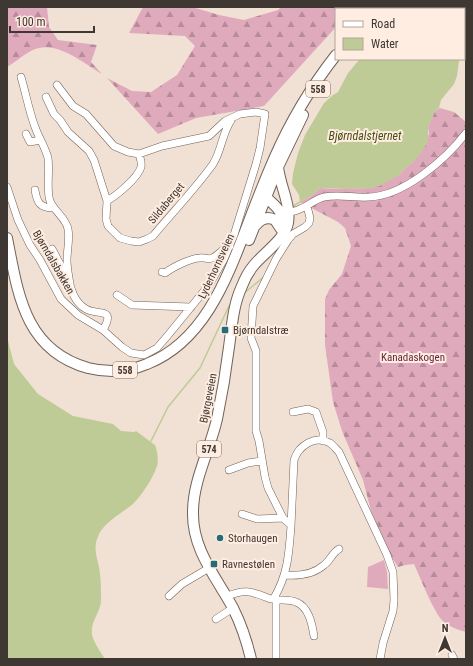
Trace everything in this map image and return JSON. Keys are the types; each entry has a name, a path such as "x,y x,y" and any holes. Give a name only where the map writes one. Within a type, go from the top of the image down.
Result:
{"main road":[{"name":"Lyderhornsveien","path":"7,272 20,319 29,334 42,349 56,360 82,372 105,377 129,376 155,368 171,359 186,347 202,329 216,310 227,290 254,227 274,159 294,118 317,80 335,56"},
{"name":"Lyderhornsveien","path":"7,238 20,298 29,322 39,336 60,355 86,367 109,371 131,369 152,362 172,350 188,335 204,317 216,298 307,107 337,60"},
{"name":"Bjørgeveien","path":"278,167 280,180 288,206 284,212 278,240"},
{"path":"265,193 280,199 284,212"},
{"name":"Bjørgeveien","path":"251,659 243,632 233,608 209,568 198,546 194,531 193,512 195,493 217,420 224,387 236,302 249,272 282,236 287,228 284,212"},
{"path":"254,227 262,220 269,217 276,220 280,229"}],"street":[{"name":"Bjørndalsbakken","path":"21,77 34,126 45,148 48,158 50,200 54,208 66,223 68,229 67,260 68,277 71,290 76,300 85,309 95,312 103,312 107,315 108,322 104,330"},
{"path":"57,85 73,106 86,114 114,146 128,152 139,154 162,146 209,136 225,121 233,117"},
{"name":"Sildaberget","path":"46,97 54,114 68,132 83,144 92,156 107,200 106,219 108,226 120,238 139,242 153,236 213,164 219,152 226,130 233,117"},
{"name":"Bjørndalsbakken","path":"7,187 18,220 30,245 40,260 61,299 78,315 104,330 122,347 130,352 144,355 157,348 191,307 216,275 230,246 256,164 265,114 245,112 233,117"},
{"path":"284,212 297,210 325,196 369,197 384,195 394,191 419,177 440,162 466,133"},
{"path":"26,134 30,142 40,140"},
{"path":"107,200 126,187 139,170 141,166 139,154"},
{"name":"Bjørndalsbakken","path":"35,190 36,199 40,204 46,208 54,208"},
{"path":"291,525 283,518 268,488 256,431 256,351 251,338 252,311 256,299 276,259 293,234 309,223 310,218 307,206"},
{"path":"162,272 166,273 173,268 198,258 215,257 222,249 230,246"},
{"name":"Bjørndalsbakken","path":"52,249 60,264 63,276 68,277"},
{"path":"117,295 132,305 191,307"},
{"path":"293,412 312,410 316,412 323,432 323,441"},
{"path":"276,659 275,599 285,575 290,547 294,460 296,453 302,446 309,442 323,441 331,444 339,452 382,544 392,572 394,593 393,612 383,643 380,659"},
{"path":"229,470 248,463 262,461"},
{"path":"242,514 257,519 283,518"},
{"path":"285,575 300,575 317,570 325,565 334,552 339,549"},
{"path":"169,596 182,584 209,568"},
{"path":"226,597 240,591 246,591 271,599 294,601 306,610 312,623 314,636"},
{"path":"216,619 233,608"}],"green space":[{"path":"7,7 47,7 49,27 58,40 97,45 91,62 102,74 69,54 60,50 42,47 26,54 7,67"},
{"path":"143,7 192,7 219,15 244,20 278,10 281,7 354,7 335,8 335,28 264,106 196,118 158,134 107,78 132,91 151,92 177,75 195,46 185,36 129,33"},
{"name":"Kanadaskogen","path":"440,108 454,112 466,122 466,632 448,625 439,617 431,603 414,564 398,567 391,556 371,511 363,480 342,431 333,402 325,345 325,299 329,290 342,274 351,246 345,228 338,222 300,202 320,188 372,188 399,175 413,162 429,134 428,127 435,111"},
{"path":"384,560 387,572 388,589 367,587 368,567"}],"water":[{"name":"Bjørndalstjernet","path":"359,60 459,60 457,76 454,84 441,100 439,108 435,111 428,127 428,141 422,152 399,175 380,186 372,188 320,188 300,202 299,195 292,184 298,153 305,135 324,103 338,92 348,73"},
{"path":"7,337 14,364 38,394 73,416 113,424 121,431 136,431 156,447 158,464 147,486 133,504 102,529 96,543 96,554 100,575 101,604 94,621 92,635 96,645 105,659 7,659"}],"waterway":[{"path":"291,207 300,202"},
{"path":"243,294 265,276"},
{"path":"151,441 168,407 200,368 229,306 231,305"}],"place":[{"name":"Bjørndalstræ","path":"225,330"},
{"name":"Storhaugen","path":"220,538"},
{"name":"Ravnestølen","path":"214,564"}]}
